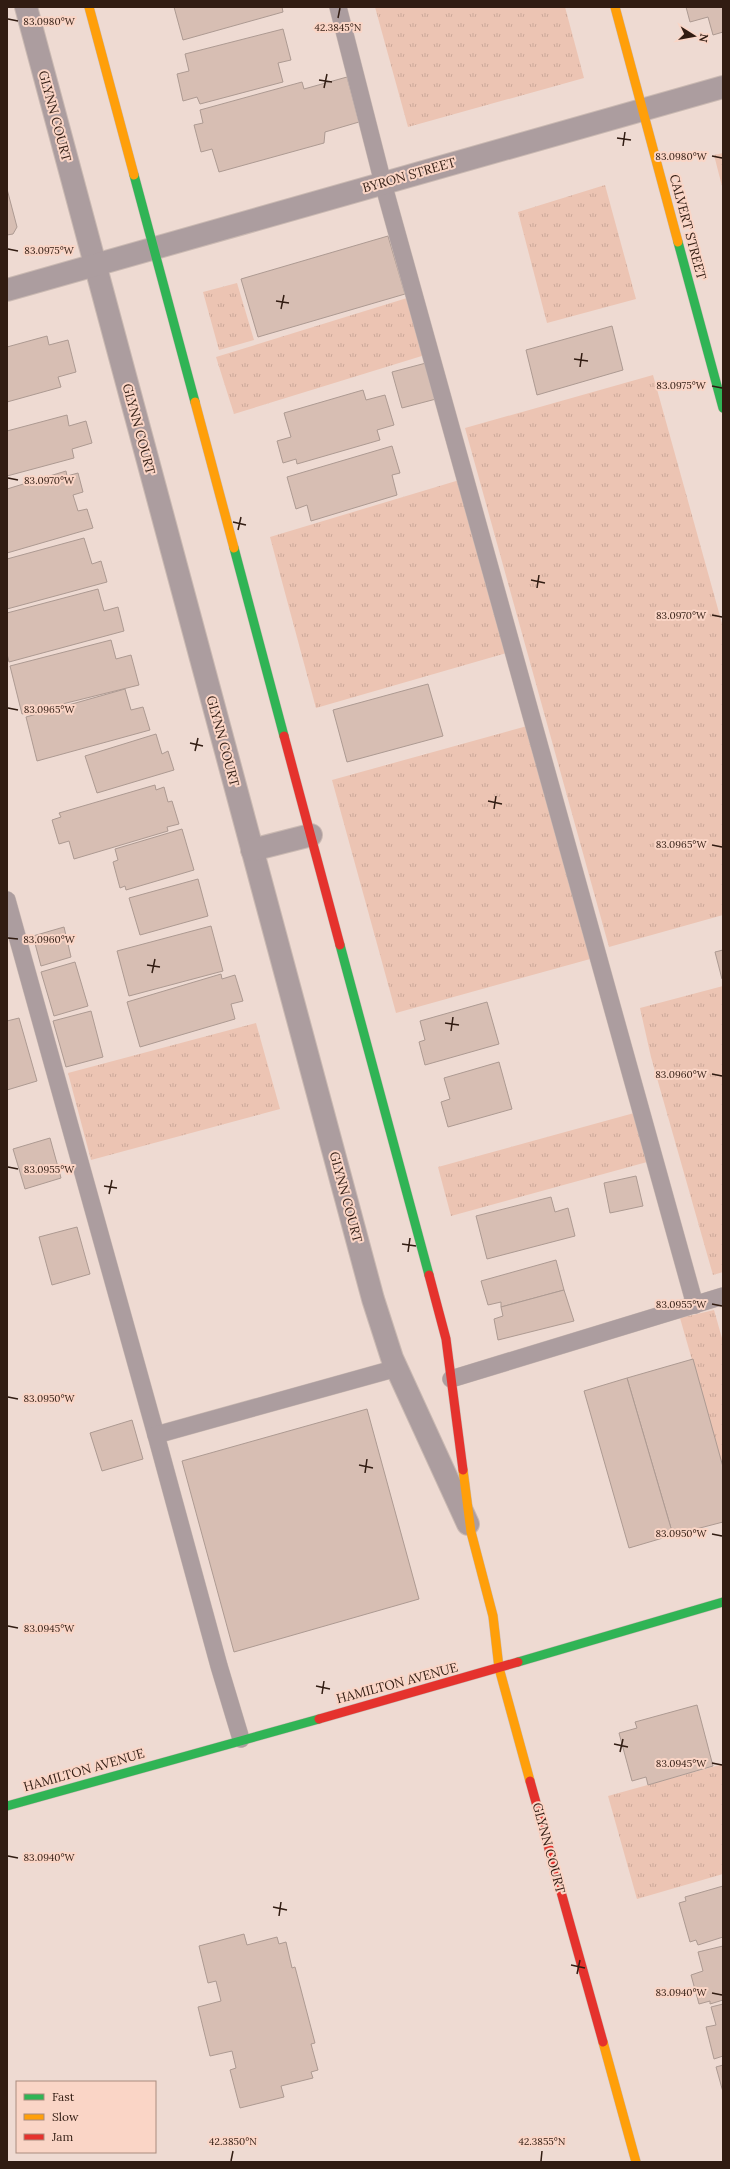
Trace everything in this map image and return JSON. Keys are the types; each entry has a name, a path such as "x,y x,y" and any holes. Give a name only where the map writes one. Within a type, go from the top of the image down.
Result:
{"street":[{"name":"GLYNN COURT","path":"26,7 373,1299 397,1368 471,1532"},
{"name":"GLYNN COURT","path":"89,7 446,1339 471,1532 493,1616 499,1668 636,2162"},
{"name":"CALVERT STREET","path":"615,7 723,408"},
{"name":"BYRON STREET","path":"7,290 94,264 723,87"},
{"path":"252,850 311,835"},
{"name":"HAMILTON AVENUE","path":"7,1806 241,1739 499,1668 723,1602"}],"lane":[{"path":"338,7 383,183 695,1305"},
{"path":"7,900 219,1666 241,1739"},
{"path":"451,1379 723,1296"},
{"path":"156,1435 397,1368"}],"green space":[{"path":"375,7 565,7 584,78 408,127"},
{"path":"723,153 723,190 714,155"},
{"path":"605,185 636,299 547,323 518,212"},
{"path":"237,283 254,340 219,350 203,292"},
{"path":"407,298 425,355 234,414 216,357"},
{"path":"653,375 723,627 723,915 609,947 465,428"},
{"path":"466,478 517,650 316,708 270,537"},
{"path":"538,723 601,956 396,1013 332,780"},
{"path":"723,986 723,1272 713,1275 651,1057 640,1008"},
{"path":"256,1023 280,1109 91,1160 68,1073"},
{"path":"645,1110 658,1159 451,1216 438,1167"},
{"path":"714,1310 723,1342 723,1468 680,1318"},
{"path":"723,1764 723,1874 637,1899 608,1796"}],"building":[{"path":"174,7 282,7 283,12 183,40"},
{"path":"686,7 723,7 723,32 713,35 708,17 690,22"},
{"path":"283,29 291,60 278,63 283,82 200,104 197,97 183,101 177,74 189,71 185,54"},
{"path":"347,77 359,122 325,132 324,143 219,172 212,149 201,152 194,125 203,123 200,110 302,82 304,89"},
{"path":"7,189 17,227 13,234 7,235"},
{"path":"388,236 405,294 258,337 241,279"},
{"path":"612,326 623,370 537,395 526,350"},
{"path":"47,336 49,345 68,340 76,372 58,377 61,387 7,402 7,347"},
{"path":"426,363 436,399 402,408 392,372"},
{"path":"363,390 366,400 385,395 394,425 377,430 380,440 297,464 296,459 283,463 277,441 291,437 284,413"},
{"path":"67,415 69,426 86,421 92,443 72,449 74,458 7,476 7,431"},
{"path":"392,446 400,473 392,475 397,495 311,521 307,505 296,509 287,477"},
{"path":"66,471 67,476 78,473 83,492 73,495 78,511 87,509 93,528 7,553 7,489"},
{"path":"84,538 92,564 101,561 107,582 7,609 7,559"},
{"path":"98,589 104,611 118,607 124,631 9,662 7,654 7,613"},
{"path":"111,640 116,659 131,655 139,685 22,714 10,666"},
{"path":"428,684 443,736 347,762 333,710"},
{"path":"125,689 131,710 143,707 150,730 37,761 26,717"},
{"path":"156,734 162,754 168,751 174,770 97,793 85,756"},
{"path":"155,785 156,790 164,787 168,802 172,801 179,824 167,827 168,831 74,859 69,841 59,844 52,820 61,817 59,813"},
{"path":"182,829 194,870 126,890 125,886 120,888 113,862 118,860 115,849"},
{"path":"198,879 208,916 140,935 129,898"},
{"path":"211,926 223,971 129,996 117,951"},
{"path":"64,927 71,957 41,966 33,936"},
{"path":"723,950 723,978 722,979 715,952"},
{"path":"75,962 88,1006 54,1016 41,972"},
{"path":"221,974 222,979 235,975 243,1001 231,1004 235,1019 140,1047 127,1002"},
{"path":"487,1002 499,1044 425,1065 419,1042 425,1040 420,1021"},
{"path":"91,1011 103,1057 66,1067 53,1021"},
{"path":"19,1018 37,1081 7,1090 7,1021"},
{"path":"499,1062 512,1109 448,1127 441,1102 450,1099 444,1078"},
{"path":"50,1138 61,1178 25,1189 13,1149"},
{"path":"636,1176 643,1206 610,1213 604,1183"},
{"path":"551,1197 555,1212 568,1208 575,1236 487,1259 476,1216"},
{"path":"77,1227 90,1274 52,1285 39,1237"},
{"path":"556,1260 564,1290 501,1307 501,1302 488,1305 481,1281"},
{"path":"564,1290 574,1321 498,1340 494,1319 503,1316 501,1307"},
{"path":"693,1359 723,1467 723,1522 673,1535 627,1378"},
{"path":"627,1378 673,1535 629,1548 584,1391"},
{"path":"367,1409 419,1599 234,1652 182,1461"},
{"path":"132,1420 143,1459 102,1471 90,1433"},
{"path":"697,1705 713,1766 648,1785 646,1777 632,1781 619,1733 637,1728 635,1722"},
{"path":"723,1886 723,1937 698,1945 696,1940 690,1942 679,1903 686,1901 685,1897"},
{"path":"244,1934 247,1945 277,1937 279,1944 286,1942 292,1968 295,1967 315,2043 311,2044 318,2070 311,2072 313,2078 281,2086 284,2097 240,2108 230,2070 236,2068 232,2051 210,2056 198,2007 221,2001 216,1981 208,1983 199,1946"},
{"path":"723,1946 723,2000 710,2004 710,2001 699,2004 691,1975 703,1971 698,1952"},
{"path":"723,2004 723,2056 714,2059 706,2027 716,2025 711,2007"},
{"path":"723,2065 723,2092 716,2067"}],"traffic: fast":[{"path":"134,175 195,402"},
{"path":"678,242 723,408"},
{"path":"234,548 284,736"},
{"path":"340,945 429,1275"},
{"path":"518,1662 723,1602"},
{"path":"7,1806 319,1719"}],"traffic: slow":[{"path":"89,7 134,175"},
{"path":"615,7 678,242"},
{"path":"195,402 234,548"},
{"path":"463,1470 471,1532 493,1616 499,1668 530,1781"},
{"path":"603,2042 636,2162"}],"traffic: jam":[{"path":"284,736 340,945"},
{"path":"429,1275 446,1339 463,1470"},
{"path":"319,1719 518,1662"},
{"path":"530,1781 603,2042"}]}
